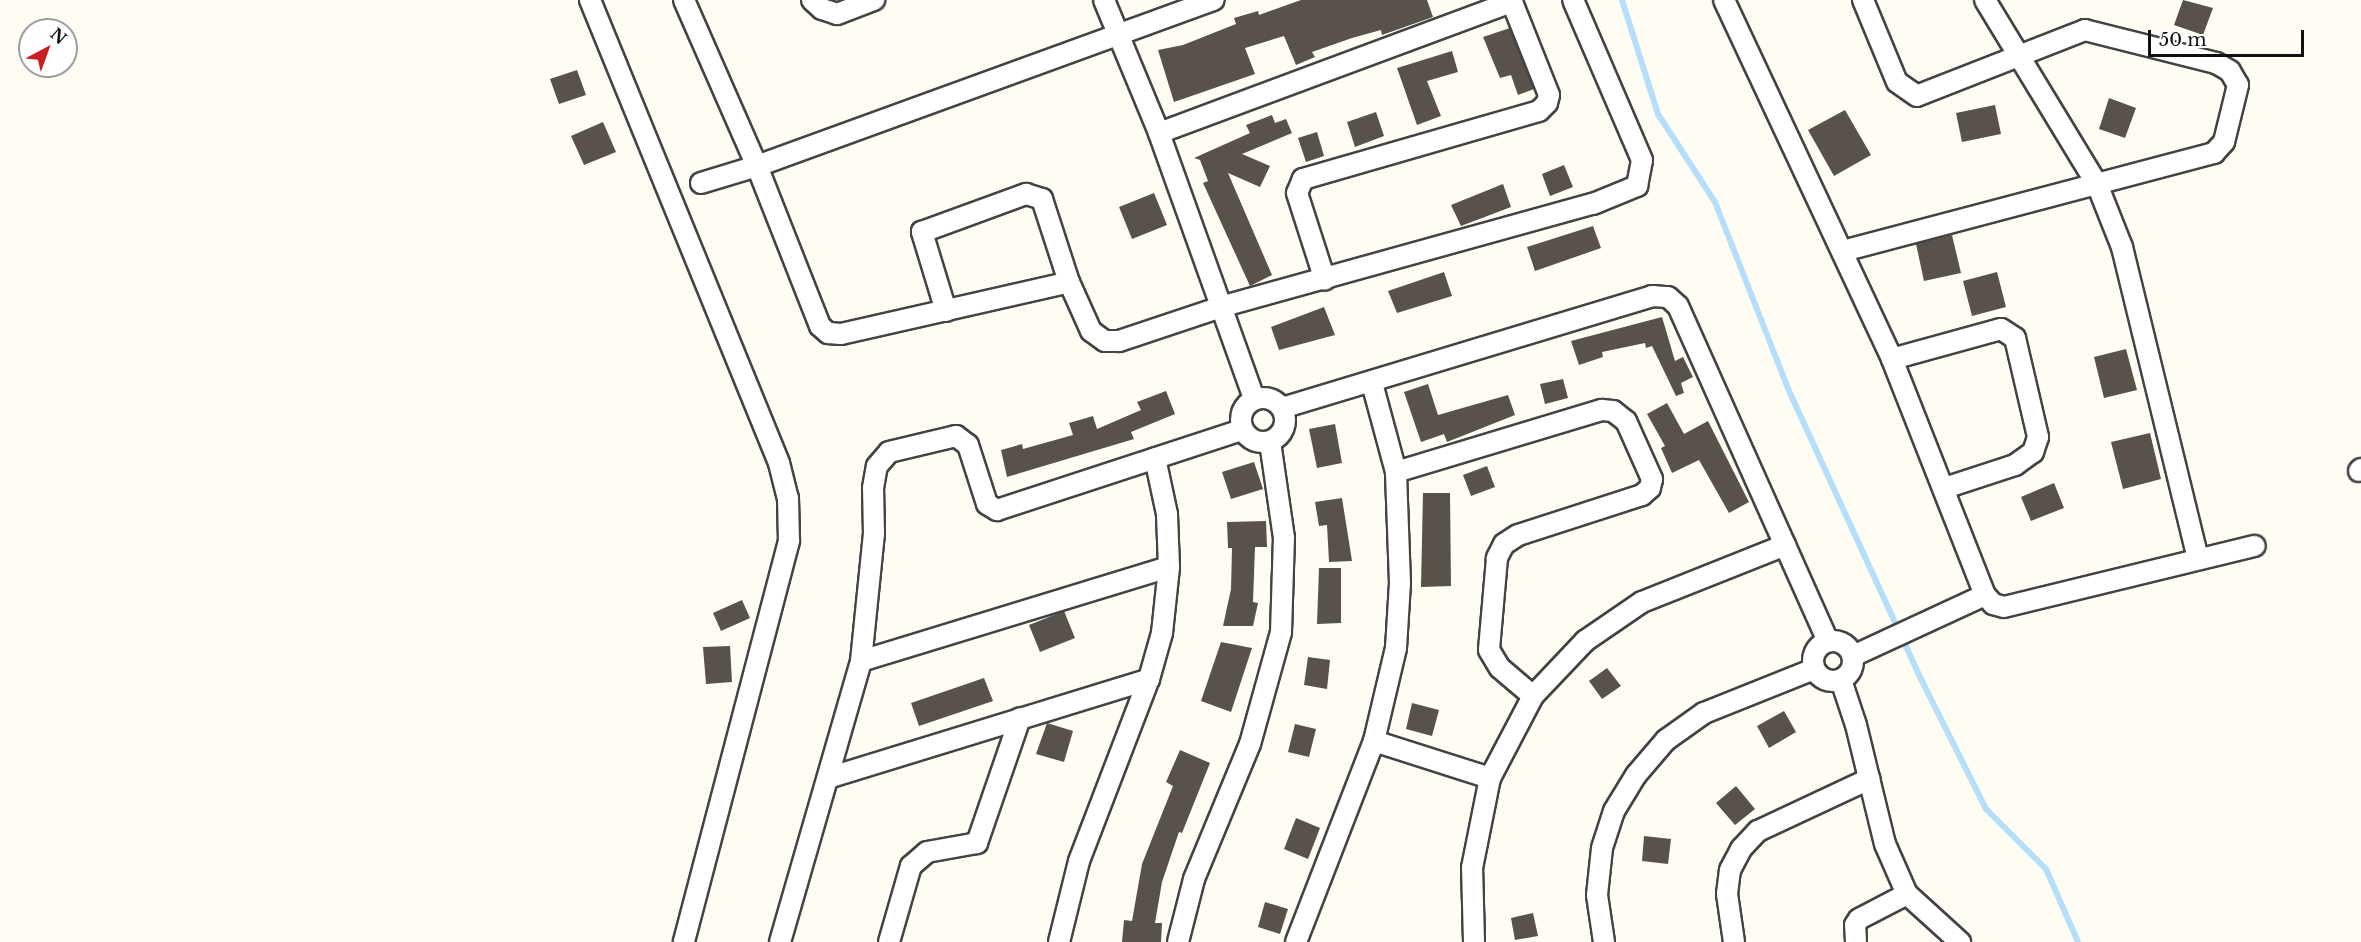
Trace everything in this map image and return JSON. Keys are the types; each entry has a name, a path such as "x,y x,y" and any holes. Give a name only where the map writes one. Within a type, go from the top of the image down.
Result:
{"street":[{"path":"590,0 779,463 788,498 789,541 684,942"},
{"path":"684,0 757,166 820,326 828,333 841,334 1069,282"},
{"path":"812,0 822,9 837,14 874,0"},
{"path":"1104,0 1159,133 1224,306 1254,398"},
{"path":"701,183 757,166 1214,0"},
{"path":"946,311 922,232 1026,194 1041,199 1069,282 1091,331 1105,341 1119,340 1224,306 1593,204 1637,186 1642,160 1573,0"},
{"path":"1724,0 1892,359 1946,489 1986,595 1998,607 2004,607 2198,558 2255,546"},
{"path":"1843,251 2214,153 2224,142 2238,85 2234,78 2216,63 2085,30 1917,96 1897,82 1863,0"},
{"path":"1985,0 2097,184 2122,247 2198,558"},
{"path":"1159,133 1514,1 1549,95 1547,103 1539,111 1303,179 1297,193 1324,280"},
{"path":"1282,408 1372,383 1652,296 1668,297 1678,306 1828,641"},
{"path":"1892,359 2001,329 2015,338 2038,437 2033,452 2015,465 1946,489"},
{"path":"1296,942 1374,741 1396,648 1400,583 1396,472 1372,383"},
{"path":"1254,398 1270,398 1282,408 1286,421 1281,434 1270,442 1253,441 1242,430 1240,416 1254,398"},
{"path":"1396,472 1602,410 1613,411 1626,421 1652,479 1650,488 1642,495 1518,535 1504,543 1497,558 1489,650 1500,668 1533,696"},
{"path":"780,942 861,662 874,534 873,488 877,466 889,452 956,436 968,445 987,504 997,510 1242,430"},
{"path":"1178,942 1194,879 1250,744 1281,632 1284,538 1270,442"},
{"path":"1059,942 1079,861 1149,680 1162,633 1169,567 1167,514 1155,458"},
{"path":"1474,942 1472,868 1490,778 1533,696 1585,641 1642,602 1785,545"},
{"path":"861,662 1169,567"},
{"path":"1853,656 1986,595"},
{"path":"1828,641 1846,645 1853,656 1853,668 1841,680"},
{"path":"1828,641 1813,655 1814,669 1822,678 1841,680"},
{"path":"1604,942 1597,895 1602,848 1614,811 1636,776 1666,740 1704,713 1814,669"},
{"path":"828,778 1020,717 1149,680"},
{"path":"1841,680 1885,844 1907,894 1960,942"},
{"path":"889,942 911,866 927,852 976,843 1020,717"},
{"path":"1374,741 1490,778"},
{"path":"1734,942 1727,894 1730,870 1741,849 1758,831 1869,779"},
{"path":"1856,942 1855,925 1859,920 1907,894"}],"building":[{"path":"1301,0 1427,0 1433,17 1382,35 1381,30 1312,52 1315,57 1296,65 1284,36 1245,48 1255,74 1174,102 1158,50 1183,45 1236,24 1234,18 1258,11 1259,15"},
{"path":"2183,0 2213,8 2203,35 2174,25"},
{"path":"1510,28 1534,89 1518,95 1511,75 1500,78 1483,37"},
{"path":"1452,51 1458,72 1427,81 1441,116 1417,125 1397,68"},
{"path":"577,70 586,95 559,104 550,79"},
{"path":"2109,98 2136,108 2125,138 2099,129"},
{"path":"1995,105 2001,134 1962,142 1956,113"},
{"path":"1845,110 1871,155 1834,176 1808,130"},
{"path":"1376,112 1384,136 1355,147 1347,122"},
{"path":"1272,115 1275,123 1286,119 1292,133 1242,154 1270,166 1260,187 1228,173 1272,275 1250,286 1203,183 1208,181 1200,160 1194,158 1250,133 1246,125"},
{"path":"603,122 616,152 584,165 571,136"},
{"path":"1317,132 1324,156 1306,162 1298,138"},
{"path":"1564,165 1573,187 1550,196 1542,174"},
{"path":"1503,184 1511,207 1461,226 1451,205"},
{"path":"1154,193 1167,225 1132,239 1119,207"},
{"path":"1593,226 1601,248 1535,271 1527,247"},
{"path":"1952,235 1961,273 1924,281 1916,244"},
{"path":"1444,272 1452,296 1397,313 1388,291"},
{"path":"1997,272 2006,307 1972,316 1963,281"},
{"path":"1324,307 1335,335 1279,350 1271,327"},
{"path":"1662,317 1675,361 1683,357 1693,377 1681,383 1684,393 1676,396 1652,346 1646,348 1645,343 1602,352 1603,357 1579,365 1571,341"},
{"path":"2126,349 2137,390 2104,398 2094,357"},
{"path":"1563,379 1568,398 1545,404 1540,384"},
{"path":"1428,384 1438,415 1508,395 1515,415 1447,442 1444,434 1421,442 1404,392"},
{"path":"1166,391 1175,414 1131,432 1134,439 1007,477 1001,450 1022,444 1023,449 1073,435 1069,423 1093,416 1097,429 1141,410 1137,402"},
{"path":"1667,403 1684,434 1708,421 1749,502 1729,513 1699,460 1672,473 1661,448 1665,446 1647,414"},
{"path":"1335,424 1342,463 1317,468 1309,429"},
{"path":"2150,433 2161,479 2123,489 2111,442"},
{"path":"1254,462 1263,489 1231,499 1222,472"},
{"path":"1487,466 1495,487 1471,496 1463,475"},
{"path":"2054,483 2064,508 2031,521 2021,497"},
{"path":"1423,493 1450,493 1451,586 1421,587"},
{"path":"1342,498 1352,561 1329,562 1327,525 1319,526 1315,502"},
{"path":"1266,521 1267,547 1255,547 1253,602 1258,603 1253,626 1223,626 1231,589 1232,548 1228,548 1227,522"},
{"path":"1319,568 1341,568 1341,623 1317,624"},
{"path":"742,600 750,618 721,631 713,613"},
{"path":"1064,611 1075,638 1040,652 1029,625"},
{"path":"1221,642 1252,648 1231,712 1201,701"},
{"path":"730,646 732,682 706,684 703,647"},
{"path":"1308,657 1330,660 1327,689 1304,685"},
{"path":"1607,668 1621,686 1602,699 1589,681"},
{"path":"984,678 993,701 919,726 911,703"},
{"path":"1412,703 1439,710 1432,736 1406,729"},
{"path":"1784,711 1796,732 1769,748 1757,726"},
{"path":"1047,723 1073,731 1064,762 1036,754"},
{"path":"1295,724 1316,729 1309,757 1288,752"},
{"path":"1180,750 1210,763 1182,833 1179,832 1162,882 1155,923 1162,923 1161,942 1122,942 1124,920 1132,921 1142,864 1173,786 1166,782"},
{"path":"1736,786 1755,809 1735,825 1716,803"},
{"path":"1296,818 1320,828 1308,859 1284,849"},
{"path":"1644,836 1671,839 1668,864 1642,861"},
{"path":"1265,902 1288,909 1280,934 1258,927"},
{"path":"1533,913 1538,936 1515,940 1511,918"}],"waterway":[{"path":"1622,0 1658,114 1715,202 1790,393 1921,679 1986,809 2046,869 2078,942"}]}
